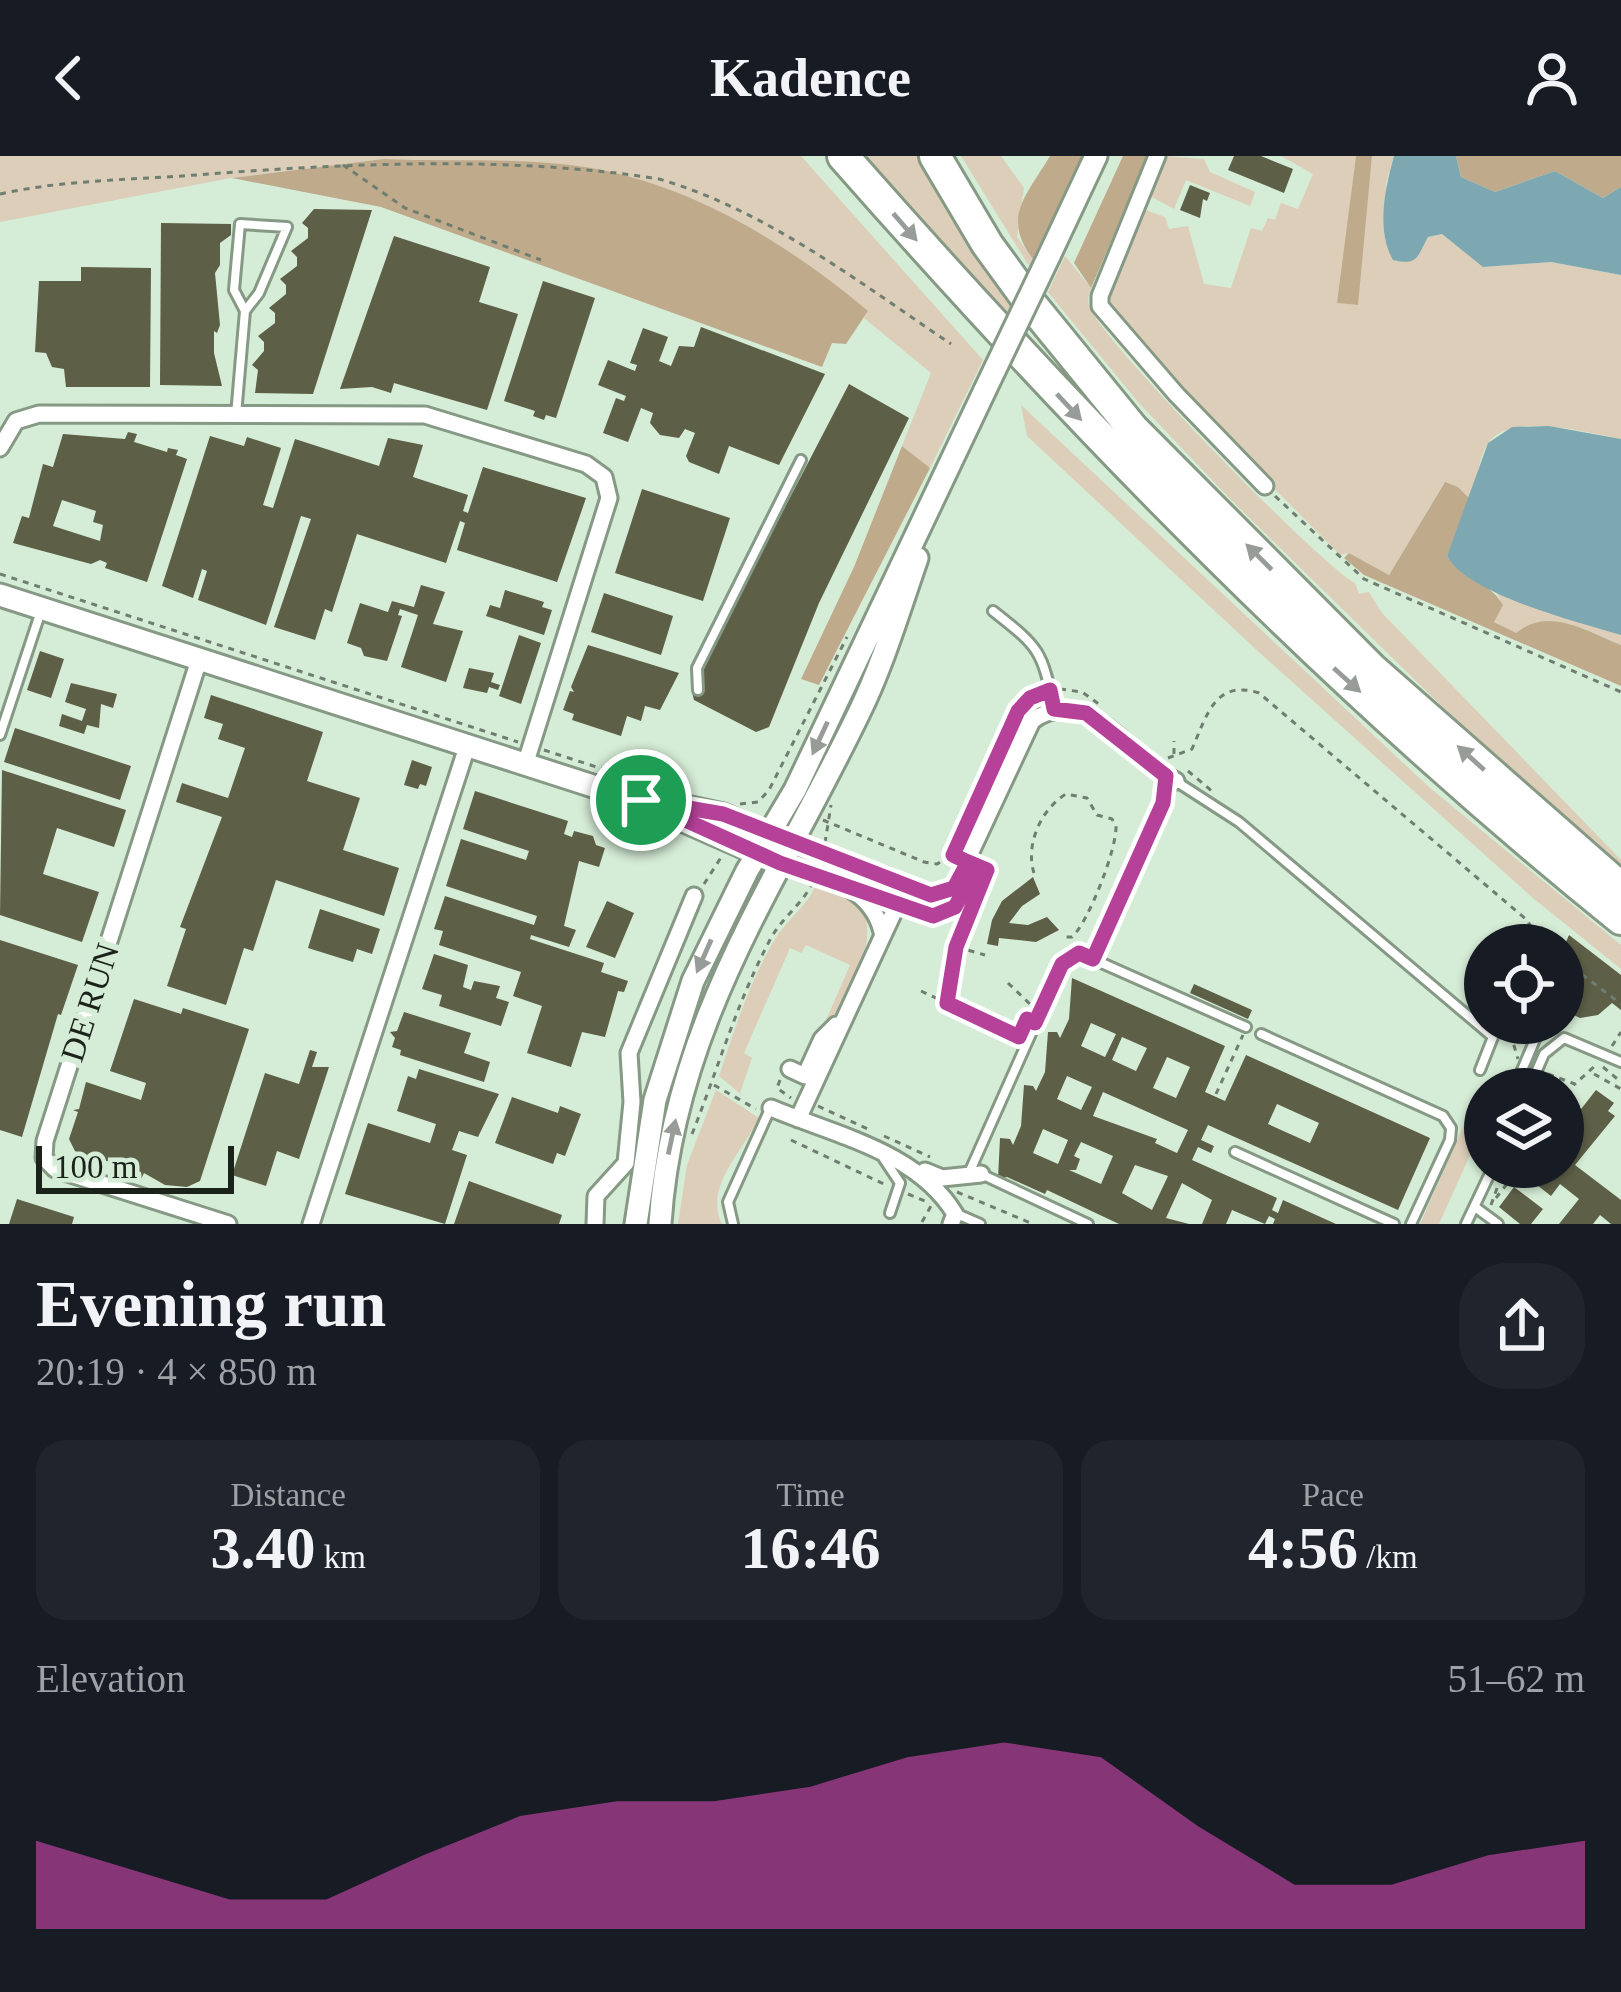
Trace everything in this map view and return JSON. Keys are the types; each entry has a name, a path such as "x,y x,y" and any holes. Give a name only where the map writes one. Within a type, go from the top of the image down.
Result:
{"highway":[{"path":"843,156 988,322 1211,552 1507,824 1621,919"},
{"path":"935,156 1015,283 1068,355 1132,429 1372,669 1621,888"}],"main road":[{"path":"660,1224 669,1148 705,1018 775,849 931,505 1096,156"},
{"path":"0,595 467,747 528,755 641,800 723,814 775,849"},
{"path":"636,1224 647,1136 676,1029 706,950 775,849"}],"street":[{"path":"1157,156 1100,296 1102,311 1265,486"},
{"path":"0,448 16,422 39,414 425,415 586,464 604,477 609,498 528,755"},
{"name":"DE RUN","path":"199,660 52,1118 44,1158 55,1169 228,1224"},
{"path":"775,849 884,875 942,895 954,888 961,858 994,806 1032,722 1054,709 1086,713 1169,772"},
{"path":"311,1224 467,747"},
{"path":"775,849 849,886 933,916 955,907 983,852 994,806"},
{"path":"884,875 897,905"},
{"path":"849,886 877,910 882,932"},
{"path":"596,1224 596,1196 626,1163 632,1102 628,1066 634,1033 694,896"},
{"path":"798,1119 897,905"},
{"path":"790,1069 805,1076 821,1039 842,1019"},
{"path":"771,1108 942,1178 975,1174"},
{"path":"910,1166 939,1186 939,1201 953,1219"}],"lane":[{"path":"236,415 245,310 234,290 240,224 287,226 260,293 245,310"},
{"path":"698,690 697,668 801,460"},
{"path":"0,734 41,609"},
{"path":"993,611 1037,647 1054,709"},
{"path":"1169,772 1239,822 1493,1037 1481,1068"},
{"path":"1088,1224 975,1174 1031,1021 1062,964 1079,953 1246,1027"},
{"path":"1261,1034 1443,1116 1451,1129 1450,1140 1412,1224"},
{"path":"1538,1068 1544,1054 1564,1038 1621,1062"},
{"path":"733,1224 728,1202 771,1108"},
{"path":"1235,1152 1390,1222"},
{"path":"879,1153 897,1175 899,1191 890,1214"},
{"path":"1466,1224 1484,1188"},
{"path":"1475,1207 1498,1224"},
{"path":"953,1219 980,1224"}],"path":[{"path":"0,194 425,158 571,160 661,179 736,210 813,252 951,344"},
{"path":"342,164 404,208 541,260"},
{"path":"1265,486 1370,583 1621,692"},
{"path":"0,574 528,755 627,776"},
{"path":"1173,757 1192,749 1215,699 1226,690 1242,687 1259,693 1529,924"},
{"path":"830,824 924,862 961,858 1018,711 1030,698 1050,690 1082,692 1109,713"},
{"path":"1093,959 1163,803 1174,741"},
{"path":"1169,772 1173,757"},
{"path":"729,803 758,802 770,790"},
{"path":"1034,873 1030,852 1054,801 1078,794 1087,798 1096,815 1112,819 1117,835 1109,866 1078,934 1060,937"},
{"path":"694,896 722,856"},
{"path":"947,1003 956,947 973,903"},
{"path":"691,1136 753,973 781,920 801,904"},
{"path":"956,947 986,956"},
{"path":"1584,976 1621,1004"},
{"path":"921,991 1019,1037 1031,1021 1033,1006 1008,983"},
{"path":"1589,1055 1621,1085"},
{"path":"1548,1068 1552,1061"},
{"path":"1584,1076 1598,1063"},
{"path":"1592,1073 1621,1085"},
{"path":"712,1084 729,1090 752,1110 771,1108"},
{"path":"790,1140 899,1191 939,1201"},
{"path":"1486,1216 1497,1188"},
{"path":"1493,1199 1502,1188"},
{"path":"932,1224 923,1221 939,1201 958,1192 1033,1224"}],"shaded area":[{"path":"0,156 801,156 983,360 930,468 902,446 931,373 864,318 868,311 383,159 231,178 0,222"},
{"path":"858,156 918,156 1012,304 1005,323"},
{"path":"961,156 1001,156 1024,188 1017,237 1033,259 1029,266"},
{"path":"1050,156 1082,156 1033,259 1018,218"},
{"path":"1123,156 1148,156 1091,288 1074,263"},
{"path":"1162,156 1204,159 1210,172 1255,192 1250,206 1186,180 1174,209 1146,194"},
{"path":"1281,156 1356,156 1338,303 1357,305 1372,156 1394,156 1386,183 1385,241 1423,246 1428,237 1442,234 1484,267 1551,262 1621,275 1621,439 1530,426 1497,434 1484,451 1470,499 1458,487 1444,483 1389,575 1349,553 1340,555 1174,387 1105,300 1146,210 1165,217 1169,229 1188,226 1204,284 1231,288 1251,228 1262,231 1268,218 1275,220 1281,203 1298,209 1313,174"},
{"path":"1356,156 1372,156 1358,305 1337,303"},
{"path":"1456,156 1621,156 1621,187 1603,198 1555,171 1495,192 1461,177"},
{"path":"383,159 560,164 663,187 771,240 868,311 846,344 832,343 822,367 381,207 232,178"},
{"path":"1065,256 1091,288 1089,306 1102,326 1168,403 1301,537 1355,583 1359,594 1369,592 1382,613 1621,860 1621,872 1501,764 1232,501 1138,402 1048,292"},
{"path":"1021,405 1430,788 1621,945 1621,969 1584,939 1584,924 1565,924 1533,898 1027,436"},
{"path":"902,446 930,468 819,685 801,679 854,567"},
{"path":"1445,482 1470,499 1447,556 1503,605 1494,622 1516,633 1529,625 1554,621 1621,645 1621,686 1364,575 1344,558 1349,553 1389,575"},
{"path":"1495,590 1621,635 1621,645 1554,621 1516,634 1493,621 1503,605"},
{"path":"816,885 863,906 867,922 864,956 851,989 821,1032 850,965 806,945 801,953 790,948 744,1053 752,1058 740,1093 754,1105 719,1076 767,952"},
{"path":"716,1090 759,1118 721,1183 718,1210 722,1224 678,1224 687,1165"},
{"path":"1464,1124 1464,1169 1439,1224 1420,1224"}],"water":[{"path":"1394,156 1456,156 1461,177 1495,192 1555,171 1603,198 1621,187 1621,275 1551,262 1483,267 1442,234 1428,237 1412,261 1393,260 1383,222"},
{"path":"1549,426 1621,439 1621,635 1500,595 1459,570 1447,556 1488,443 1512,427"}],"building":[{"path":"1234,156 1261,156 1293,169 1284,193 1228,170"},
{"path":"1190,185 1210,193 1207,201 1203,199 1200,218 1180,210"},
{"path":"314,209 372,210 313,394 255,393 258,370 252,365 264,351 258,336 275,323 275,313 269,308 286,294 280,279 297,266 291,251 308,238 308,228 302,223"},
{"path":"161,223 231,224 231,235 220,243 220,265 215,273 220,325 214,331 214,353 222,386 160,385"},
{"path":"394,236 490,267 479,302 518,314 487,410 394,383 391,393 372,387 340,389"},
{"path":"81,267 151,268 150,387 66,387 64,369 52,367 46,353 35,352 39,281 81,281"},
{"path":"543,281 595,298 556,418 546,415 544,420 533,416 535,411 504,401"},
{"path":"701,327 825,374 779,465 729,446 719,474 689,462 686,456 695,433 685,429 679,438 660,435 650,423 653,413 641,408 628,442 603,433 616,398 624,401 626,396 598,385 608,360 635,371 637,365 630,363 643,328 668,337 659,361 671,366 679,346 694,347"},
{"path":"849,384 909,418 819,603 769,727 756,732 694,700 691,688"},
{"path":"128,432 137,434 134,442 167,452 168,448 178,450 176,455 187,459 147,582 105,568 107,563 100,560 91,564 13,543 22,516 29,518 43,464 53,467 63,434 125,439","holes":["62,500 96,511 93,522 103,525 100,541 53,526"]},
{"path":"210,436 244,446 247,437 281,448 263,505 273,508 295,439 379,466 388,438 423,445 413,477 468,495 463,511 468,513 483,467 586,498 557,582 457,550 465,523 460,521 446,563 357,534 332,612 325,609 315,640 274,627 311,519 301,516 266,625 198,600 207,571 202,569 193,598 162,586"},
{"path":"642,489 730,518 703,601 615,573"},
{"path":"421,585 445,592 433,624 463,631 446,682 401,667 418,615 400,609 402,616 387,661 364,656 361,648 347,643 360,603 388,612 392,601 414,607"},
{"path":"505,590 544,602 542,607 552,610 544,635 486,616 490,605 500,608"},
{"path":"604,593 673,616 661,655 591,632"},
{"path":"519,635 541,643 521,704 499,696"},
{"path":"588,645 679,673 660,710 645,706 641,721 627,716 621,736 572,720 574,714 563,710 570,691 574,692 571,687"},
{"path":"40,651 64,659 51,698 27,690"},
{"path":"469,668 494,673 491,682 500,685 498,690 489,687 487,693 463,688"},
{"path":"71,683 117,694 113,708 101,704 99,728 87,725 84,734 59,726 62,714 82,721 86,709 65,702"},
{"path":"211,695 323,732 307,781 360,798 343,850 399,868 384,916 276,880 253,951 244,948 226,1005 167,986 186,929 180,927 222,817 176,802 182,783 228,798 245,748 218,739 223,724 204,718"},
{"path":"15,728 131,766 120,800 4,762"},
{"path":"412,760 432,767 426,786 420,784 418,789 404,785"},
{"path":"2,770 126,810 114,847 57,828 43,874 99,892 82,942 0,915"},
{"path":"475,791 568,821 564,834 572,837 574,831 593,836 596,845 605,848 599,867 579,861 564,926 576,930 569,947 531,935 530,939 604,963 601,972 628,981 624,992 618,991 605,1037 582,1032 571,1067 527,1053 542,1006 513,996 521,972 439,945 443,931 434,929 445,896 534,925 537,916 446,886 461,839 526,860 529,851 463,829"},
{"path":"1033,877 1040,894 1009,923 1028,925 1047,917 1059,930 1036,942 999,938 998,946 987,944 1002,901"},
{"path":"607,901 634,913 615,958 586,947"},
{"path":"320,909 380,929 372,954 357,949 353,962 308,948"},
{"path":"0,940 78,965 58,1014 22,1137 0,1130"},
{"path":"1584,947 1621,975 1621,1010 1612,1003 1598,1015 1584,1017"},
{"path":"434,954 468,965 463,987 471,990 474,981 500,986 496,998 509,1002 501,1026 439,1006 442,995 422,989"},
{"path":"1072,978 1225,1046 1205,1092 1225,1101 1246,1055 1430,1138 1398,1210 1208,1125 1201,1140 1214,1146 1211,1153 1198,1147 1192,1160 1277,1198 1272,1210 1278,1213 1283,1200 1336,1224 1273,1224 1275,1219 1269,1216 1265,1224 1232,1210 1226,1224 1202,1224 1212,1200 1182,1183 1166,1218 1189,1224 1119,1224 1047,1190 1045,1194 1007,1177 998,1179 1000,1138 1010,1139 1013,1145 1021,1126 1024,1085 1036,1091 1045,1072 1048,1032 1057,1032 1060,1038 1069,1019","holes":["1091,1023 1116,1034 1105,1057 1081,1046","1122,1037 1147,1048 1136,1071 1112,1060","1167,1057 1190,1067 1176,1098 1153,1088","1067,1076 1092,1087 1081,1110 1057,1099","1103,1092 1188,1130 1177,1153 1155,1143 1157,1139 1093,1116","1277,1104 1319,1123 1310,1143 1268,1124","1043,1129 1068,1140 1058,1164 1033,1153","1081,1142 1113,1156 1101,1184 1069,1170 1076,1170 1080,1159 1074,1156","1135,1165 1168,1176 1152,1210 1122,1193"]},
{"path":"1194,984 1252,1010 1248,1019 1190,993"},
{"path":"134,999 181,1014 183,1008 249,1029 200,1181 187,1187 165,1185 144,1173 141,1179 141,1172 107,1161 94,1162 75,1151 69,1139 78,1112 73,1110 79,1109 86,1082 141,1100 146,1083 110,1071"},
{"path":"404,1012 471,1033 464,1053 490,1062 484,1082 400,1055 401,1050 392,1047 395,1038 390,1032 397,1031"},
{"path":"310,1050 317,1052 312,1067 329,1067 299,1159 277,1151 266,1186 232,1175 265,1073 299,1084"},
{"path":"419,1069 499,1094 478,1137 459,1131 452,1150 467,1155 445,1224 345,1194 368,1123 430,1143 436,1124 397,1111 408,1076 416,1079"},
{"path":"1596,1090 1614,1103 1608,1111 1615,1116 1584,1154 1584,1105"},
{"path":"512,1097 558,1113 560,1106 581,1114 565,1156 557,1153 553,1164 495,1143"},
{"path":"1584,1172 1621,1200 1621,1224 1611,1224 1600,1215 1593,1224 1559,1224 1579,1199 1565,1188 1584,1188"},
{"path":"469,1181 562,1215 559,1224 454,1224"},
{"path":"1515,1188 1543,1209 1531,1224 1520,1224 1499,1207"},
{"path":"17,1199 74,1217 72,1224 9,1224"}],"route":[{"path":"641,800 723,814 790,844 857,863 931,895 954,888 968,862 987,870 956,947 947,1003 1019,1037 1027,1019 1035,1023 1062,964 1079,953 1093,959 1163,803 1166,776 1086,713 1054,709 1050,690 1030,698 1018,711 953,855 961,859 968,862 977,866 955,907 933,916 780,863 641,800"}]}
